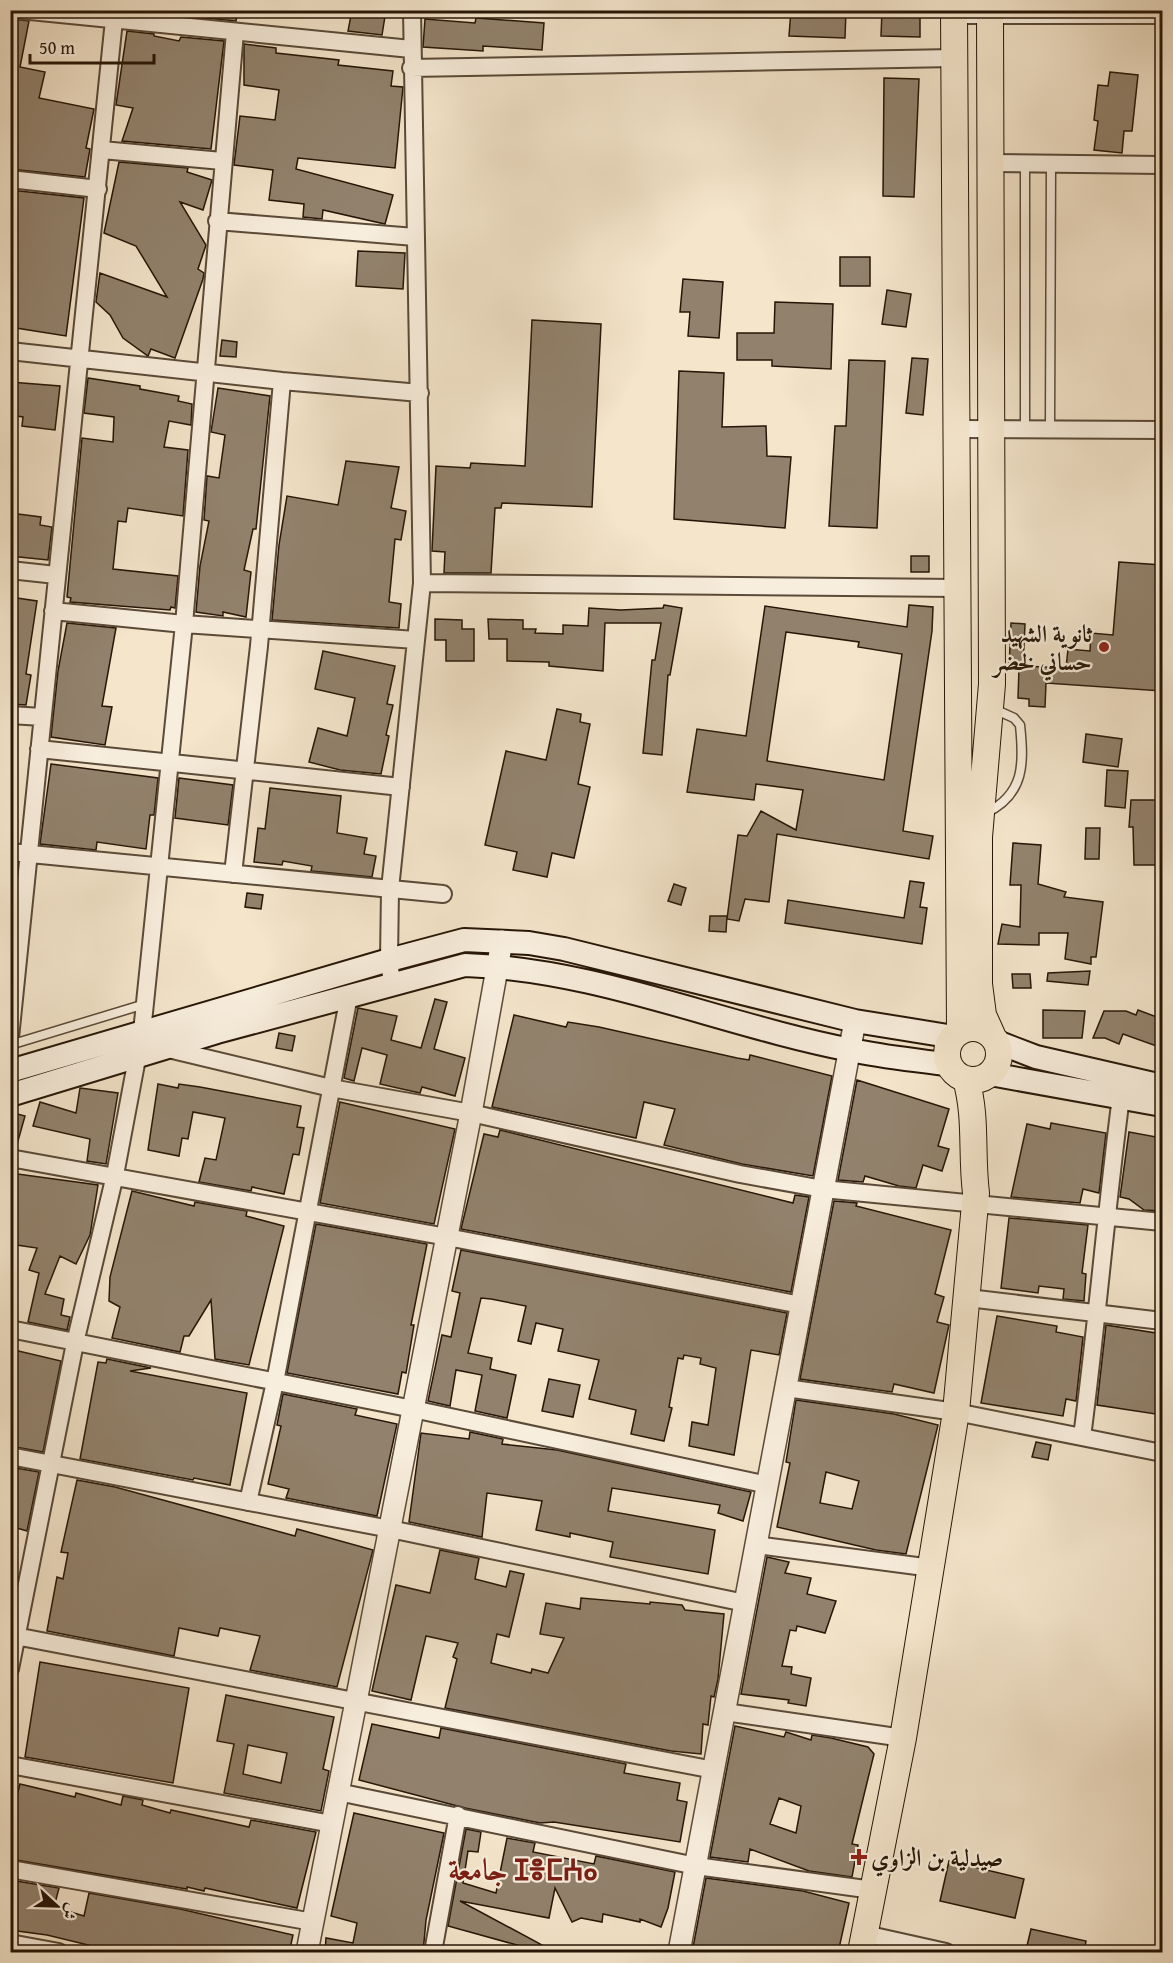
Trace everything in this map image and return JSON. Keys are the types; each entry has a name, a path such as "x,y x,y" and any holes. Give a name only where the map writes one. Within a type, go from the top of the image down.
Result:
{"main road":[{"path":"863,1943 903,1738 932,1568 956,1412 976,1199 985,1157 988,1105 972,1074 947,1056 957,1034 970,816 991,708 990,12"},
{"path":"954,13 959,588 979,994 983,1015 999,1056 972,1074"},
{"path":"10,1071 464,940 502,941 564,949 855,1021 957,1034 976,1028 994,1039 1036,1057 1162,1086"},
{"path":"560,976 564,949"},
{"path":"10,1095 164,1048 465,965 498,966 560,976 850,1050 972,1074 1162,1105"}],"street":[{"path":"20,10 115,15 235,32 411,50"},
{"path":"392,984 389,960 390,889 422,583 420,393 411,68 412,10"},
{"path":"954,13 1162,15"},
{"path":"10,1038 115,15"},
{"path":"10,1669 14,1635 75,1343 115,1175 142,1032 184,624 222,161 235,32"},
{"path":"411,68 954,58"},
{"path":"102,150 222,161"},
{"path":"991,163 1162,165"},
{"path":"10,179 98,189"},
{"path":"217,221 415,237"},
{"path":"10,351 282,381 420,393"},
{"path":"233,874 260,630 282,381"},
{"path":"958,429 1162,430"},
{"path":"10,570 56,575"},
{"path":"422,583 959,588"},
{"path":"53,611 184,624 416,640"},
{"path":"10,715 42,717"},
{"path":"39,749 400,787"},
{"path":"10,852 444,894"},
{"path":"307,1953 471,1113 502,941"},
{"path":"248,1502 275,1382 349,996"},
{"path":"680,1953 855,1021"},
{"path":"164,1048 331,1088 471,1113 740,1174 823,1190 976,1199 1162,1222"},
{"path":"1082,1437 1098,1312 1106,1215 1122,1097"},
{"path":"10,1158 115,1175 801,1305"},
{"path":"968,1298 1162,1321"},
{"path":"10,1329 413,1409 768,1485"},
{"path":"786,1388 956,1412 1162,1454"},
{"path":"10,1456 390,1529 745,1604"},
{"path":"756,1545 932,1568"},
{"path":"14,1635 714,1770"},
{"path":"725,1712 903,1738"},
{"path":"10,1765 332,1824"},
{"path":"338,1792 696,1866 873,1890"},
{"path":"433,1953 458,1815"},
{"path":"10,1869 313,1922"},
{"path":"10,1943 60,1953"},
{"path":"863,1943 946,1953"}],"lane":[{"path":"1025,163 1025,429"},
{"path":"1050,429 1051,164"},
{"path":"970,816 996,807 1015,789 1021,770 1020,725 1014,718 991,708"},
{"path":"10,1045 145,1004"}],"building":[{"path":"185,10 238,10 236,21 184,16"},
{"path":"352,10 386,10 382,35 348,31"},
{"path":"791,10 846,10 845,38 789,36"},
{"path":"882,10 905,10 905,16 920,16 920,37 881,36"},
{"path":"10,14 14,19 29,21 20,67 45,72 39,98 94,109 86,148 90,149 85,177 10,169"},
{"path":"476,18 544,23 542,50 483,46 483,51 423,47 425,19 475,23"},
{"path":"127,31 154,34 154,36 179,41 181,37 224,41 211,149 122,141 133,108 116,105"},
{"path":"244,44 276,48 276,53 339,60 338,65 393,71 391,86 403,87 395,168 298,158 296,169 393,195 385,224 323,210 322,219 303,217 304,204 269,200 273,170 234,165 240,116 275,120 279,90 244,85"},
{"path":"1110,72 1138,75 1132,131 1124,131 1122,153 1094,150 1098,121 1094,120 1098,85 1108,86"},
{"path":"884,78 919,79 914,197 883,196"},
{"path":"119,162 188,168 187,172 212,180 203,210 180,202 206,245 198,269 204,273 203,279 175,358 151,349 148,356 123,338 110,315 96,302 100,273 167,297 136,246 104,233"},
{"path":"10,190 84,198 66,336 10,327"},
{"path":"358,251 405,253 403,289 356,286"},
{"path":"840,257 870,257 870,286 840,286"},
{"path":"683,279 723,282 719,338 688,336 690,312 680,312"},
{"path":"887,290 911,294 906,327 882,324"},
{"path":"775,302 833,304 831,369 772,366 772,360 737,360 737,333 774,333"},
{"path":"532,320 601,324 592,507 502,503 501,508 495,508 491,573 444,573 445,552 432,551 436,466 470,468 471,463 525,466"},
{"path":"222,340 237,342 236,357 220,356"},
{"path":"912,358 928,359 923,415 906,413"},
{"path":"849,360 885,361 877,528 829,526 835,426 846,426"},
{"path":"679,371 724,373 722,427 766,426 767,456 791,457 785,528 674,519"},
{"path":"88,378 140,386 140,389 179,396 178,401 192,404 191,425 169,421 164,447 188,450 183,516 128,508 126,522 118,521 113,569 178,576 175,608 171,607 170,610 70,602 71,598 67,597 82,438 113,442 114,417 84,413"},
{"path":"10,382 60,386 55,430 22,426 23,417 10,415"},
{"path":"218,388 270,396 256,529 253,529 244,570 251,572 246,617 223,612 223,616 196,612 200,566 209,521 204,520 207,476 219,478 225,435 211,432"},
{"path":"346,461 399,467 391,508 406,511 401,540 395,539 389,602 401,604 399,628 272,620 279,545 287,496 338,505"},
{"path":"10,513 41,517 40,525 52,527 48,560 10,556"},
{"path":"911,556 929,556 929,572 911,572"},
{"path":"1119,562 1162,565 1162,691 1046,683 1045,707 1029,706 1029,699 1018,698 1019,668 1009,668 1011,623 1025,624 1023,666 1066,668 1068,649 1090,651 1091,633 1113,635"},
{"path":"10,597 37,601 26,674 31,675 26,705 10,704"},
{"path":"664,605 682,608 670,675 668,675 662,755 643,753 652,660 655,660 661,623 605,623 603,671 549,666 549,662 507,661 507,639 489,639 488,619 523,620 523,629 536,629 535,633 563,634 563,625 588,626 589,608 621,610 663,608"},
{"path":"909,605 933,607 932,631 903,831 933,836 929,859 777,834 769,902 745,899 739,921 727,919 738,835 747,836 761,811 796,830 803,790 756,784 754,800 687,792 697,729 746,736 765,606 907,627","holes":["786,632 859,642 858,647 902,654 884,780 767,761"]},
{"path":"435,619 462,620 462,629 474,629 474,661 446,661 446,640 435,640"},
{"path":"67,623 116,628 102,706 112,707 105,745 51,737 58,671"},
{"path":"323,651 395,666 387,704 393,705 386,735 389,736 381,774 340,770 309,762 318,728 347,736 355,698 315,689"},
{"path":"557,709 581,714 580,722 590,724 578,784 590,787 574,858 552,853 547,877 513,870 517,852 485,845 506,751 546,760"},
{"path":"1086,734 1122,739 1118,767 1083,762"},
{"path":"51,764 158,778 154,815 150,815 146,849 97,842 96,850 40,844"},
{"path":"1107,770 1128,771 1125,808 1105,806"},
{"path":"179,778 233,785 228,825 175,818"},
{"path":"270,788 341,796 337,833 367,838 364,854 376,856 372,877 311,871 312,866 283,861 282,865 254,862 258,828 265,829"},
{"path":"1131,800 1162,800 1162,865 1134,865 1133,827 1129,827"},
{"path":"1086,828 1100,828 1099,859 1085,859"},
{"path":"1013,843 1041,845 1038,884 1066,892 1064,897 1103,902 1096,957 1091,957 1091,964 1065,959 1068,933 1039,933 1039,945 998,944 1002,924 1020,927 1021,885 1010,885"},
{"path":"910,881 924,883 920,907 927,908 922,944 785,923 788,900 904,918"},
{"path":"674,884 686,888 681,905 668,901"},
{"path":"247,893 263,895 261,909 245,907"},
{"path":"710,916 727,916 726,932 709,931"},
{"path":"1090,971 1088,985 1047,981 1048,973"},
{"path":"1012,974 1030,974 1031,988 1013,988"},
{"path":"435,999 447,1002 434,1049 465,1058 455,1096 422,1087 420,1093 380,1084 387,1055 362,1048 354,1081 344,1078 358,1008 397,1016 391,1040 421,1048"},
{"path":"1043,1010 1085,1011 1082,1038 1043,1038"},
{"path":"1138,1010 1162,1019 1162,1048 1123,1034 1119,1044 1105,1038 1093,1038 1104,1011 1126,1011 1136,1015"},
{"path":"514,1015 566,1027 568,1022 599,1027 737,1058 749,1060 750,1055 832,1076 813,1176 742,1164 664,1145 675,1109 644,1102 636,1138 492,1107"},
{"path":"279,1033 295,1036 292,1051 276,1048"},
{"path":"857,1080 949,1109 938,1146 949,1149 942,1171 923,1165 916,1188 899,1186 865,1176 863,1182 838,1180"},
{"path":"158,1084 178,1088 179,1084 200,1087 301,1106 297,1127 304,1128 299,1155 293,1154 284,1194 252,1187 251,1191 199,1182 205,1158 216,1160 225,1118 193,1112 188,1139 182,1138 179,1156 148,1150"},
{"path":"80,1088 118,1093 106,1164 87,1161 90,1139 33,1126 40,1102 76,1113"},
{"path":"340,1102 455,1129 434,1224 320,1203"},
{"path":"10,1112 25,1116 16,1148 10,1148"},
{"path":"1051,1123 1106,1133 1099,1193 1083,1189 1080,1203 1011,1197 1027,1124 1050,1129"},
{"path":"500,1130 793,1203 795,1195 809,1197 791,1292 461,1229 484,1134 498,1137"},
{"path":"1129,1132 1162,1138 1161,1211 1144,1210 1129,1199 1120,1197"},
{"path":"10,1173 98,1185 90,1235 76,1264 60,1256 45,1294 64,1299 61,1315 70,1317 67,1330 28,1322 39,1273 29,1270 37,1248 10,1244"},
{"path":"132,1191 194,1206 195,1202 247,1211 246,1216 284,1226 249,1365 215,1359 211,1300 189,1336 184,1336 180,1352 112,1338 120,1307 109,1301 110,1277"},
{"path":"834,1201 857,1203 856,1206 951,1230 935,1294 944,1297 937,1322 949,1325 934,1393 894,1384 892,1392 800,1379"},
{"path":"1009,1218 1088,1225 1082,1273 1086,1274 1084,1301 1063,1299 1064,1289 1039,1286 1038,1293 1001,1288"},
{"path":"316,1224 427,1244 411,1325 414,1325 406,1373 402,1372 398,1394 287,1373"},
{"path":"461,1250 787,1313 779,1355 751,1350 734,1455 689,1446 692,1422 708,1425 716,1368 700,1364 701,1358 684,1355 683,1359 678,1358 669,1407 672,1408 664,1441 631,1434 636,1410 589,1399 599,1360 558,1351 563,1329 536,1323 531,1344 518,1341 526,1306 491,1299 481,1298 468,1353 492,1358 490,1369 516,1375 507,1418 475,1411 482,1375 456,1370 450,1406 428,1401 442,1335 451,1337 460,1293 452,1291"},
{"path":"997,1316 1057,1326 1056,1332 1083,1337 1076,1401 1066,1399 1063,1416 981,1403"},
{"path":"1106,1325 1162,1334 1162,1415 1097,1405"},
{"path":"10,1349 61,1361 43,1452 10,1446"},
{"path":"107,1359 151,1368 130,1371 247,1393 230,1485 80,1459 98,1362 106,1363"},
{"path":"549,1379 580,1385 573,1417 542,1411"},
{"path":"283,1394 357,1409 355,1415 397,1424 377,1516 286,1498 289,1489 268,1484 281,1426 277,1425"},
{"path":"796,1400 894,1414 938,1425 906,1554 876,1550 777,1527 790,1463 786,1462","holes":["826,1472 859,1481 852,1509 820,1503"]},
{"path":"470,1432 503,1439 502,1444 557,1450 751,1492 743,1521 718,1513 720,1505 612,1488 608,1511 715,1530 708,1574 610,1557 613,1542 570,1533 570,1537 536,1530 542,1501 487,1493 482,1537 409,1522 421,1433 469,1439"},
{"path":"1036,1442 1051,1445 1048,1460 1032,1457"},
{"path":"10,1467 39,1472 27,1531 10,1526"},
{"path":"77,1480 115,1487 295,1536 297,1529 373,1550 337,1687 250,1670 260,1636 220,1628 218,1636 179,1628 174,1656 47,1631 57,1577 63,1579 68,1553 61,1552"},
{"path":"440,1550 479,1558 475,1579 506,1587 510,1571 524,1574 509,1637 497,1634 491,1663 531,1673 532,1669 548,1673 564,1638 540,1634 546,1603 580,1609 581,1598 650,1604 650,1602 682,1605 685,1610 724,1614 718,1679 714,1697 711,1696 708,1725 703,1724 701,1754 671,1751 445,1708 457,1659 453,1657 458,1643 426,1636 411,1700 372,1691 396,1585 430,1593"},
{"path":"767,1557 789,1562 785,1573 811,1578 807,1594 836,1601 825,1633 797,1626 796,1631 790,1630 782,1666 792,1667 791,1674 811,1678 806,1706 788,1703 789,1700 741,1694"},
{"path":"40,1662 189,1688 173,1783 25,1757"},
{"path":"226,1695 334,1717 323,1769 329,1771 321,1811 224,1793 234,1744 217,1741","holes":["248,1745 287,1753 281,1783 243,1774"]},
{"path":"372,1724 439,1738 441,1728 626,1764 624,1773 680,1783 677,1800 687,1802 680,1842 554,1822 540,1823 465,1808 359,1780"},
{"path":"735,1726 784,1737 786,1732 811,1740 812,1735 831,1738 868,1747 874,1754 852,1844 858,1845 852,1877 809,1871 750,1849 748,1862 710,1857","holes":["779,1798 801,1806 796,1833 770,1824"]},
{"path":"20,1784 75,1797 76,1793 121,1805 123,1796 143,1800 142,1805 170,1813 171,1810 249,1827 251,1820 316,1832 297,1908 205,1888 204,1891 187,1887 187,1889 10,1859 10,1823"},
{"path":"354,1813 444,1833 426,1920 423,1953 325,1953 326,1938 353,1943 357,1923 331,1916"},
{"path":"466,1829 481,1832 478,1852 468,1851 463,1883 496,1893 507,1838 535,1843 533,1852 594,1864 596,1856 675,1872 668,1908 661,1927 640,1919 640,1922 603,1914 602,1922 581,1918 572,1922 555,1888 549,1918 460,1901 544,1946 542,1952 448,1926"},
{"path":"949,1861 1024,1879 1015,1918 940,1901"},
{"path":"706,1878 803,1891 849,1903 838,1953 805,1953 787,1948 785,1953 692,1953"},
{"path":"10,1880 59,1888 54,1907 84,1916 89,1893 180,1909 293,1935 289,1953 121,1953 47,1935 10,1930"},
{"path":"1031,1929 1086,1941 1084,1953 1026,1950"}],"place":[{"name":"ثانوية الشهيد حساني لخضر","path":"1104,647"},
{"name":"صيدلية بن الزاوي","path":"859,1857"}],"district":[{"name":"جامعة ⵊⴻⵎⵄⴰ","path":"523,1869"}]}
